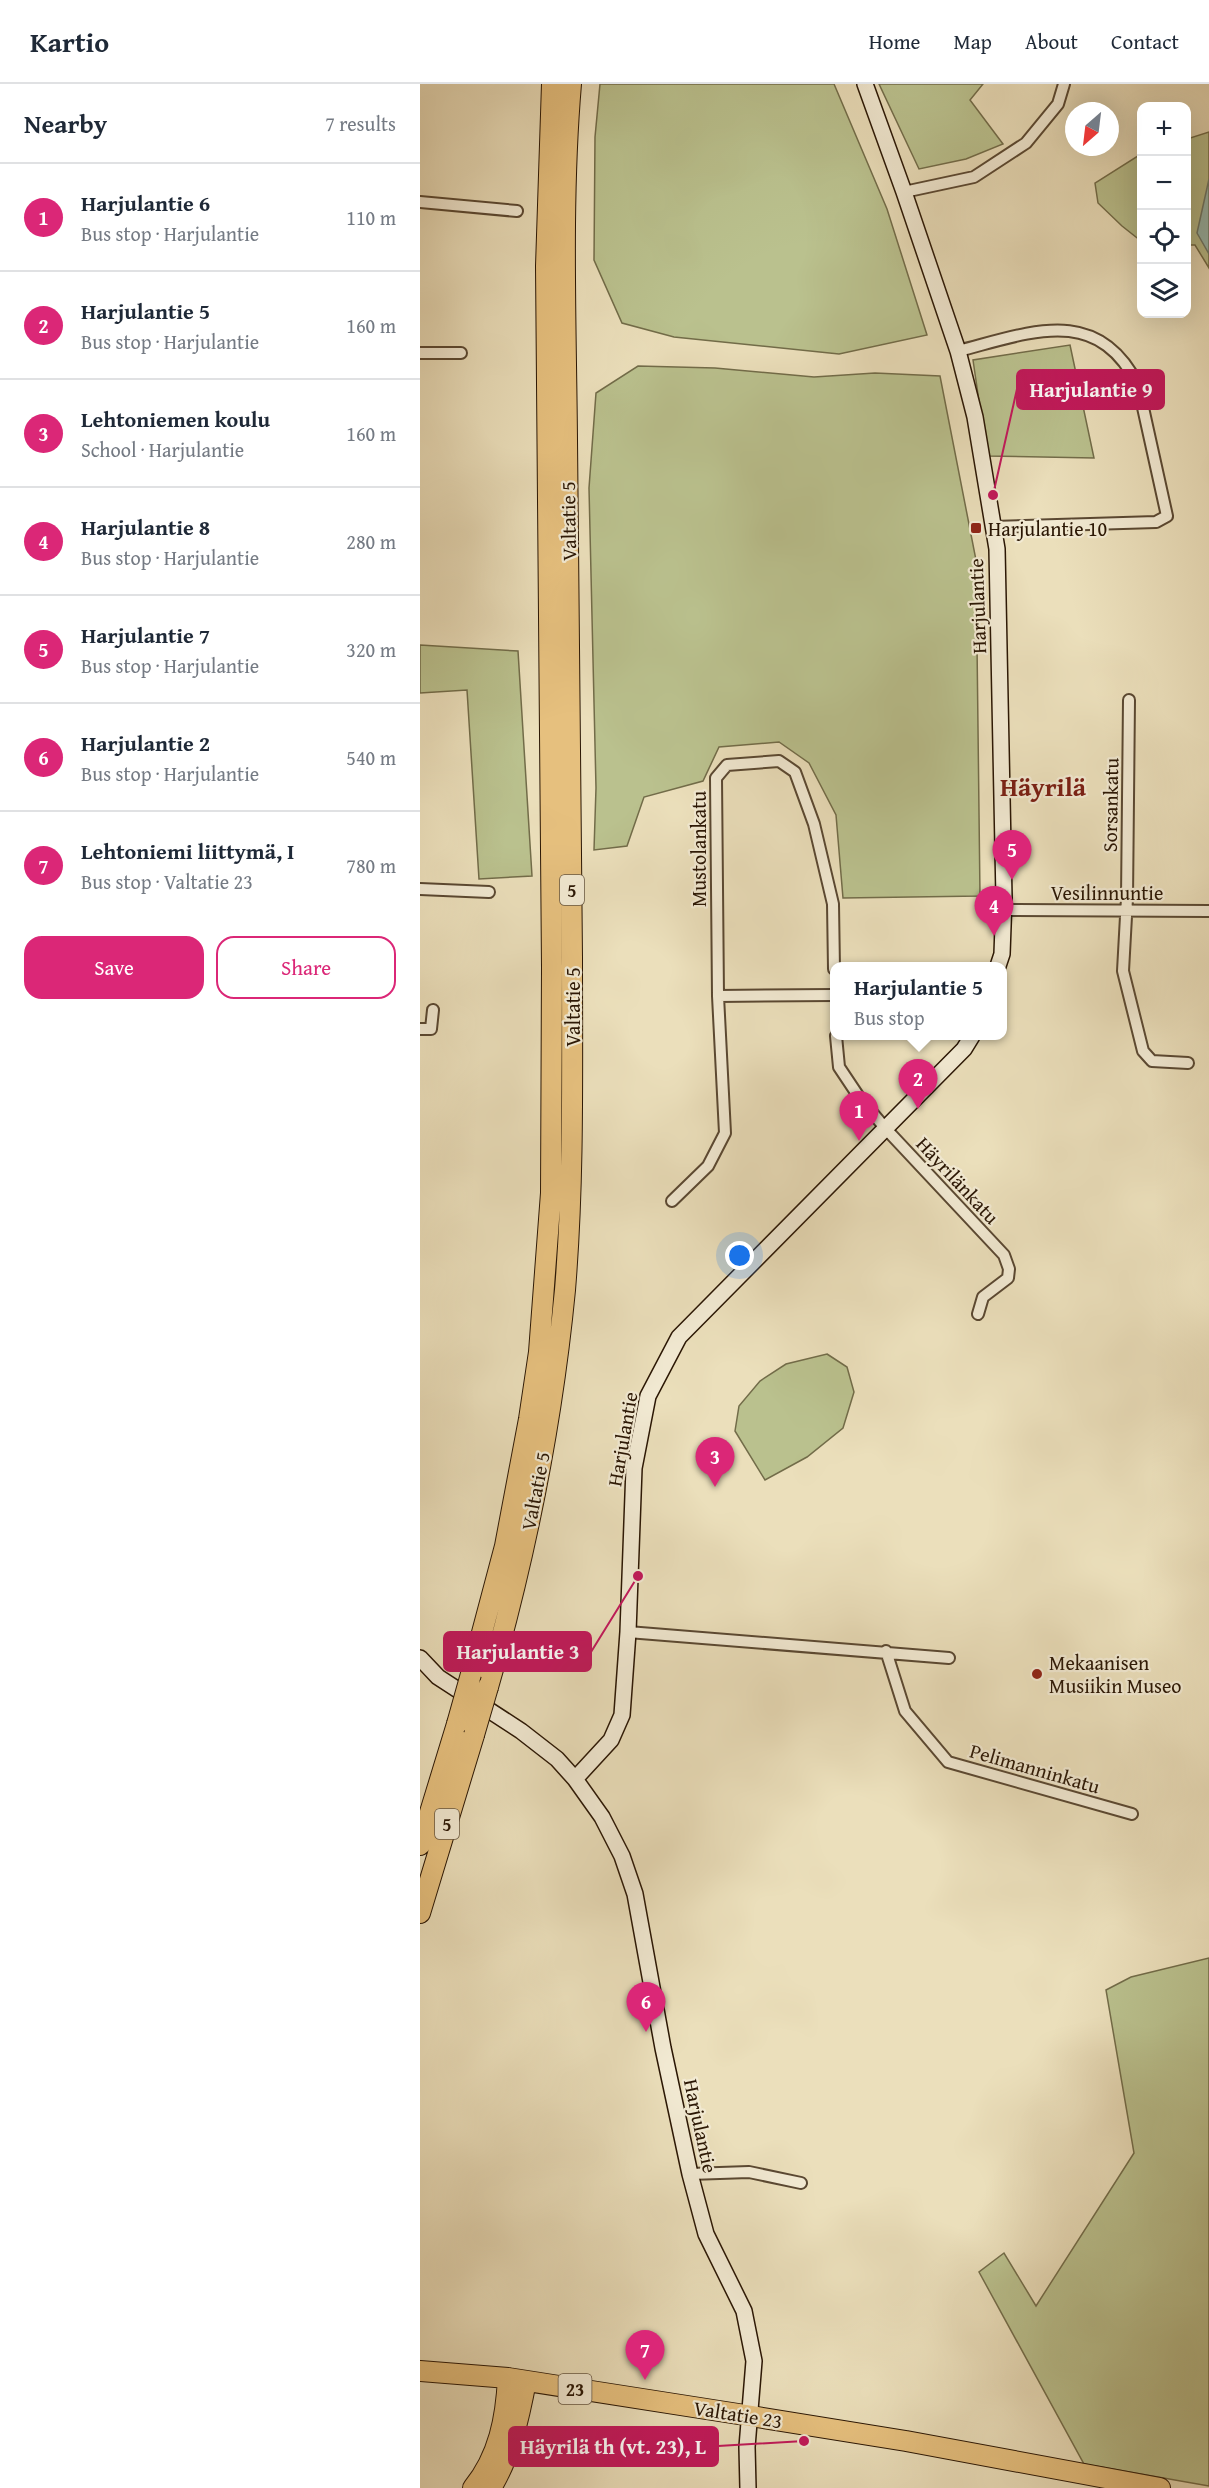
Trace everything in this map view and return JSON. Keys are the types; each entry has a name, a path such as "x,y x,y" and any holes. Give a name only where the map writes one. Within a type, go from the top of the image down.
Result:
{"highway":[{"name":"Valtatie 5","path":"420,1845 457,1724 505,1546 529,1419 540,1341 551,1193 552,967 546,266 552,84"},
{"name":"Valtatie 5","path":"420,1913 488,1687 524,1551 540,1468 555,1368 569,1223 572,1125 572,883 566,234 571,84"},
{"name":"Valtatie 23","path":"420,2371 517,2380 751,2416 906,2441 1160,2488"},
{"path":"473,2488 496,2449 507,2402 517,2380"},
{"path":"491,2488 512,2443 517,2380"}],"street":[{"name":"Harjulantie","path":"865,84 958,351 975,417 997,549 1002,698 1004,910 1002,954 999,962"},
{"path":"904,192 974,177 1026,143 1058,104 1064,84"},
{"path":"420,202 517,211"},
{"path":"958,351 1013,337 1059,329 1093,337 1108,345 1131,370 1138,385 1167,516 1156,522 993,527"},
{"path":"420,353 461,353"},
{"name":"Sorsankatu","path":"1129,700 1127,910 1124,971 1143,1051 1152,1061 1188,1063"},
{"name":"Mustolankatu","path":"672,1201 708,1166 725,1133 718,996 716,778 727,765 779,761 795,772 814,824 833,904 834,962"},
{"path":"420,889 489,892"},
{"name":"Vesilinnuntie","path":"1004,910 1209,910"},
{"path":"718,996 830,995"},
{"path":"420,1029 431,1029 433,1010"},
{"path":"836,1040 839,1067 859,1097 886,1130"},
{"name":"Harjulantie","path":"575,1779 611,1740 622,1715 628,1632 634,1468 648,1396 679,1337 886,1130 964,1049 969,1040"},
{"name":"Häyrilänkatu","path":"886,1130 1004,1255 1010,1269 1008,1278 983,1297 978,1314"},
{"path":"628,1632 886,1651 949,1658"},
{"name":"Pelimanninkatu","path":"886,1651 905,1711 948,1762 1132,1814"},
{"name":"Harjulantie","path":"420,1658 438,1677 521,1731 557,1759 575,1779 602,1817 622,1856 635,1894 663,2048 705,2234 744,2311 754,2361 747,2446 748,2488"},
{"path":"690,2174 749,2172 801,2183"}],"green space":[{"path":"600,84 834,84 887,209 927,335 839,354 674,337 622,323 594,260 595,137"},
{"path":"879,84 983,84 970,100 1003,144 966,159 919,169"},
{"path":"1209,132 1209,268 1195,245 1191,245 1191,138"},
{"path":"1137,157 1137,238 1098,203 1095,183"},
{"path":"1070,345 1094,458 987,456 973,360"},
{"path":"638,366 715,368 814,377 875,373 940,376 976,560 980,896 843,898 836,815 809,763 779,742 719,747 703,781 644,797 627,846 594,850 596,788 589,488 596,393"},
{"path":"420,645 518,651 532,876 479,879 467,690 420,693"},
{"path":"827,1354 847,1367 854,1392 843,1428 807,1457 765,1480 735,1431 739,1406 760,1381 786,1364"},
{"path":"1209,1958 1209,2486 1084,2464 979,2272 1004,2253 1036,2306 1134,2153 1106,1990 1131,1977"}],"water":[{"path":"1209,179 1209,254 1197,233"}],"place":[{"name":"Harjulantie 9","path":"993,495"},
{"name":"Harjulantie 10","path":"976,528"},
{"name":"Harjulantie 7","path":"1012,880"},
{"name":"Harjulantie 8","path":"994,936"},
{"name":"Harjulantie 5","path":"918,1109"},
{"name":"Harjulantie 6","path":"859,1141"},
{"name":"Lehtoniemen koulu","path":"715,1487"},
{"name":"Harjulantie 3","path":"638,1576"},
{"name":"Mekaanisen Musiikin Museo","path":"1037,1674"},
{"name":"Harjulantie 2","path":"646,2032"},
{"name":"Lehtoniemi liittymä, I","path":"645,2380"},
{"name":"Häyrilä th (vt. 23), L","path":"804,2441"}],"district":[{"name":"Häyrilä","path":"1043,786"}]}
